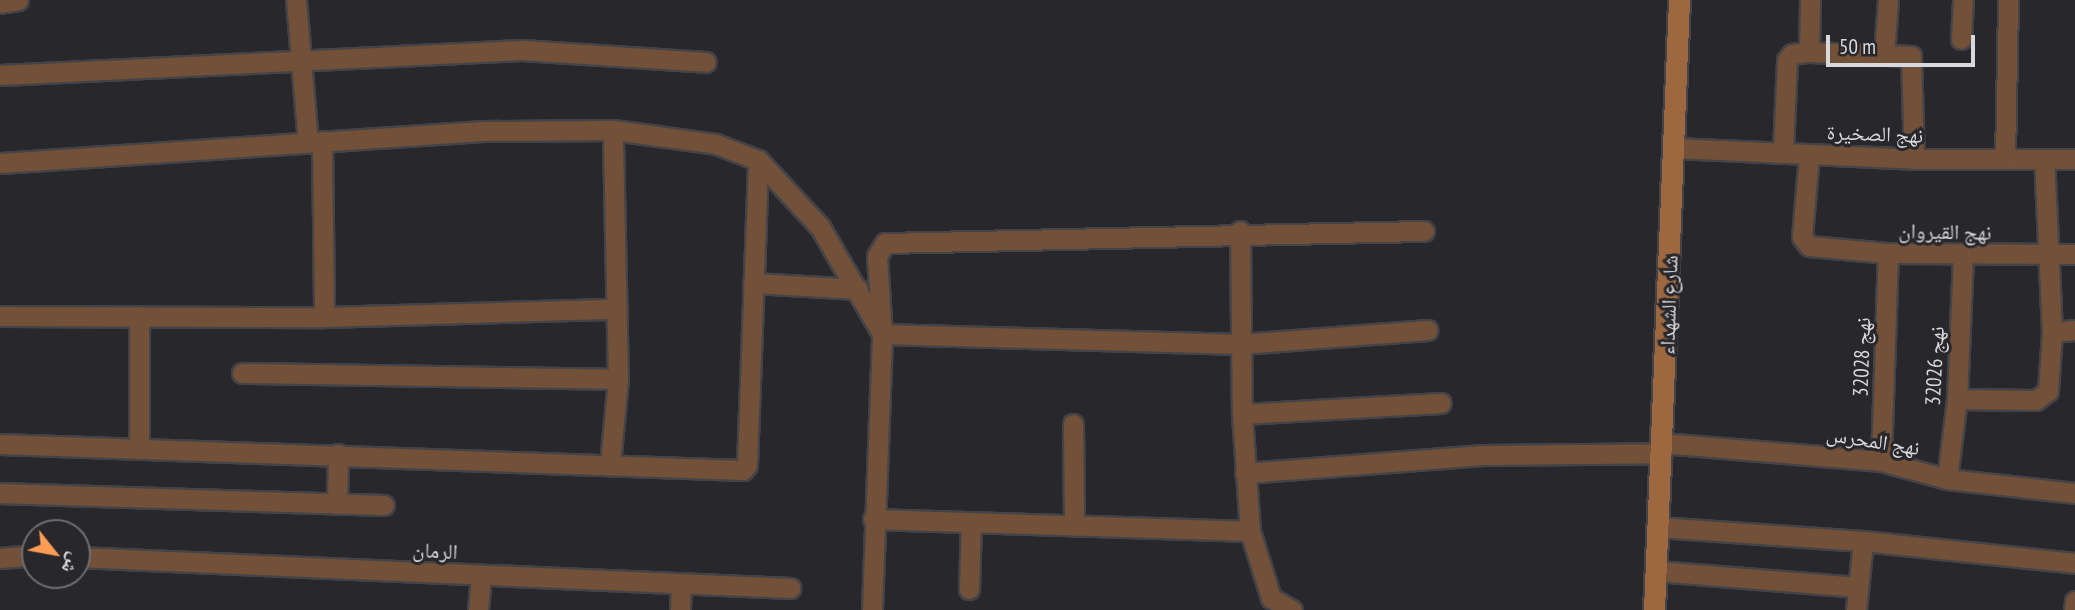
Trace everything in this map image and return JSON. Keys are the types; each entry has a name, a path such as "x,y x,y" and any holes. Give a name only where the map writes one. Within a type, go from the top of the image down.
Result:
{"street":[{"path":"0,3 18,0"},
{"path":"296,0 300,58 315,141 324,317"},
{"name":"شارع الشهداء","path":"1654,610 1679,0"},
{"path":"1809,52 1810,0"},
{"path":"1884,55 1888,0"},
{"path":"1961,39 1962,0"},
{"path":"2005,150 2008,0"},
{"path":"0,75 300,58 557,50 706,62"},
{"path":"1783,152 1787,60 1792,54 1907,54 1914,61 1914,159"},
{"path":"610,464 618,379 613,130"},
{"path":"0,163 483,131 613,130 716,144 758,160 806,208 858,289 882,334"},
{"name":"نهج الصخيرة","path":"1675,148 1914,159 2005,150 2044,159 2075,159"},
{"name":"نهج القيروان","path":"1809,155 1802,237 1815,248 1963,255 2075,254"},
{"path":"1957,399 2036,400 2048,391 2052,332 2045,256 2044,159"},
{"path":"0,444 610,464 727,473 747,465 758,160"},
{"path":"872,610 873,519 882,334 877,256 885,243 1240,231 1424,230"},
{"path":"1240,231 1242,414 1250,531 1270,604 1292,610"},
{"name":"نهج 32028","path":"1881,461 1888,253"},
{"name":"نهج 32026","path":"1947,479 1957,399 1963,255"},
{"path":"753,283 858,289"},
{"path":"0,316 324,317 617,309"},
{"path":"139,316 139,447"},
{"path":"882,334 1241,344 1427,330"},
{"path":"2052,332 2075,330"},
{"path":"242,373 618,379"},
{"path":"1242,414 1441,403"},
{"path":"1073,424 1074,526"},
{"name":"نهج المحرس","path":"1245,473 1483,455 1662,448 1881,461 1947,479 2075,493"},
{"path":"337,504 338,454"},
{"path":"0,493 384,505"},
{"path":"873,519 1250,531"},
{"path":"968,589 971,523"},
{"path":"1658,527 1863,541 2075,563"},
{"path":"1856,610 1863,541"},
{"name":"الرمان","path":"91,558 681,586 790,588"},
{"path":"1656,571 1858,587"},
{"path":"478,610 481,576"},
{"path":"680,610 681,586"},
{"path":"2074,610 2075,601"}]}
